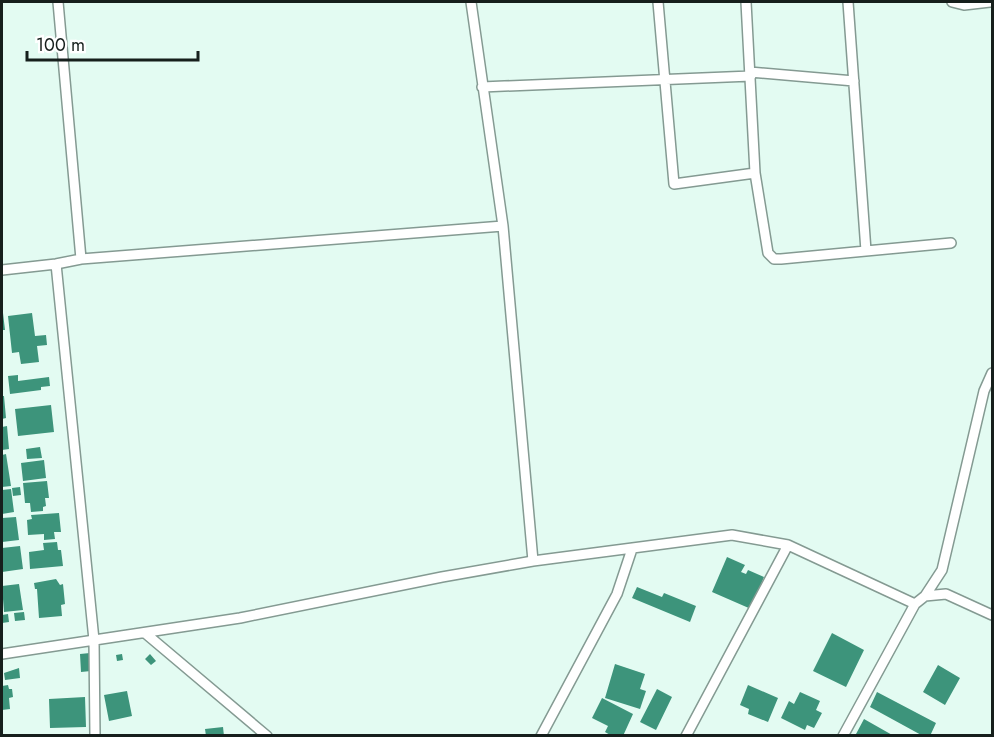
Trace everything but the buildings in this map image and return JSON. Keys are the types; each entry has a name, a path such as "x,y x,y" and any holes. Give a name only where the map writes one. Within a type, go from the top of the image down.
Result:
{"street":[{"path":"58,2 81,259"},
{"path":"471,2 503,226 533,561"},
{"path":"658,2 674,184 755,173"},
{"path":"746,2 755,173 768,253 774,259 951,243"},
{"path":"848,2 866,251"},
{"path":"952,2 964,4 990,2"},
{"path":"482,87 665,81 750,74 854,81"},
{"path":"2,270 81,259 503,226"},
{"path":"56,264 94,640 95,735"},
{"path":"843,735 915,604 925,596 942,570 984,391 993,373"},
{"path":"2,654 240,618 533,561 732,536 788,545 915,604"},
{"path":"686,735 788,545"},
{"path":"541,735 617,594 632,549"},
{"path":"942,570 946,594"},
{"path":"925,596 946,594 993,615"},
{"path":"145,633 267,735"}]}
